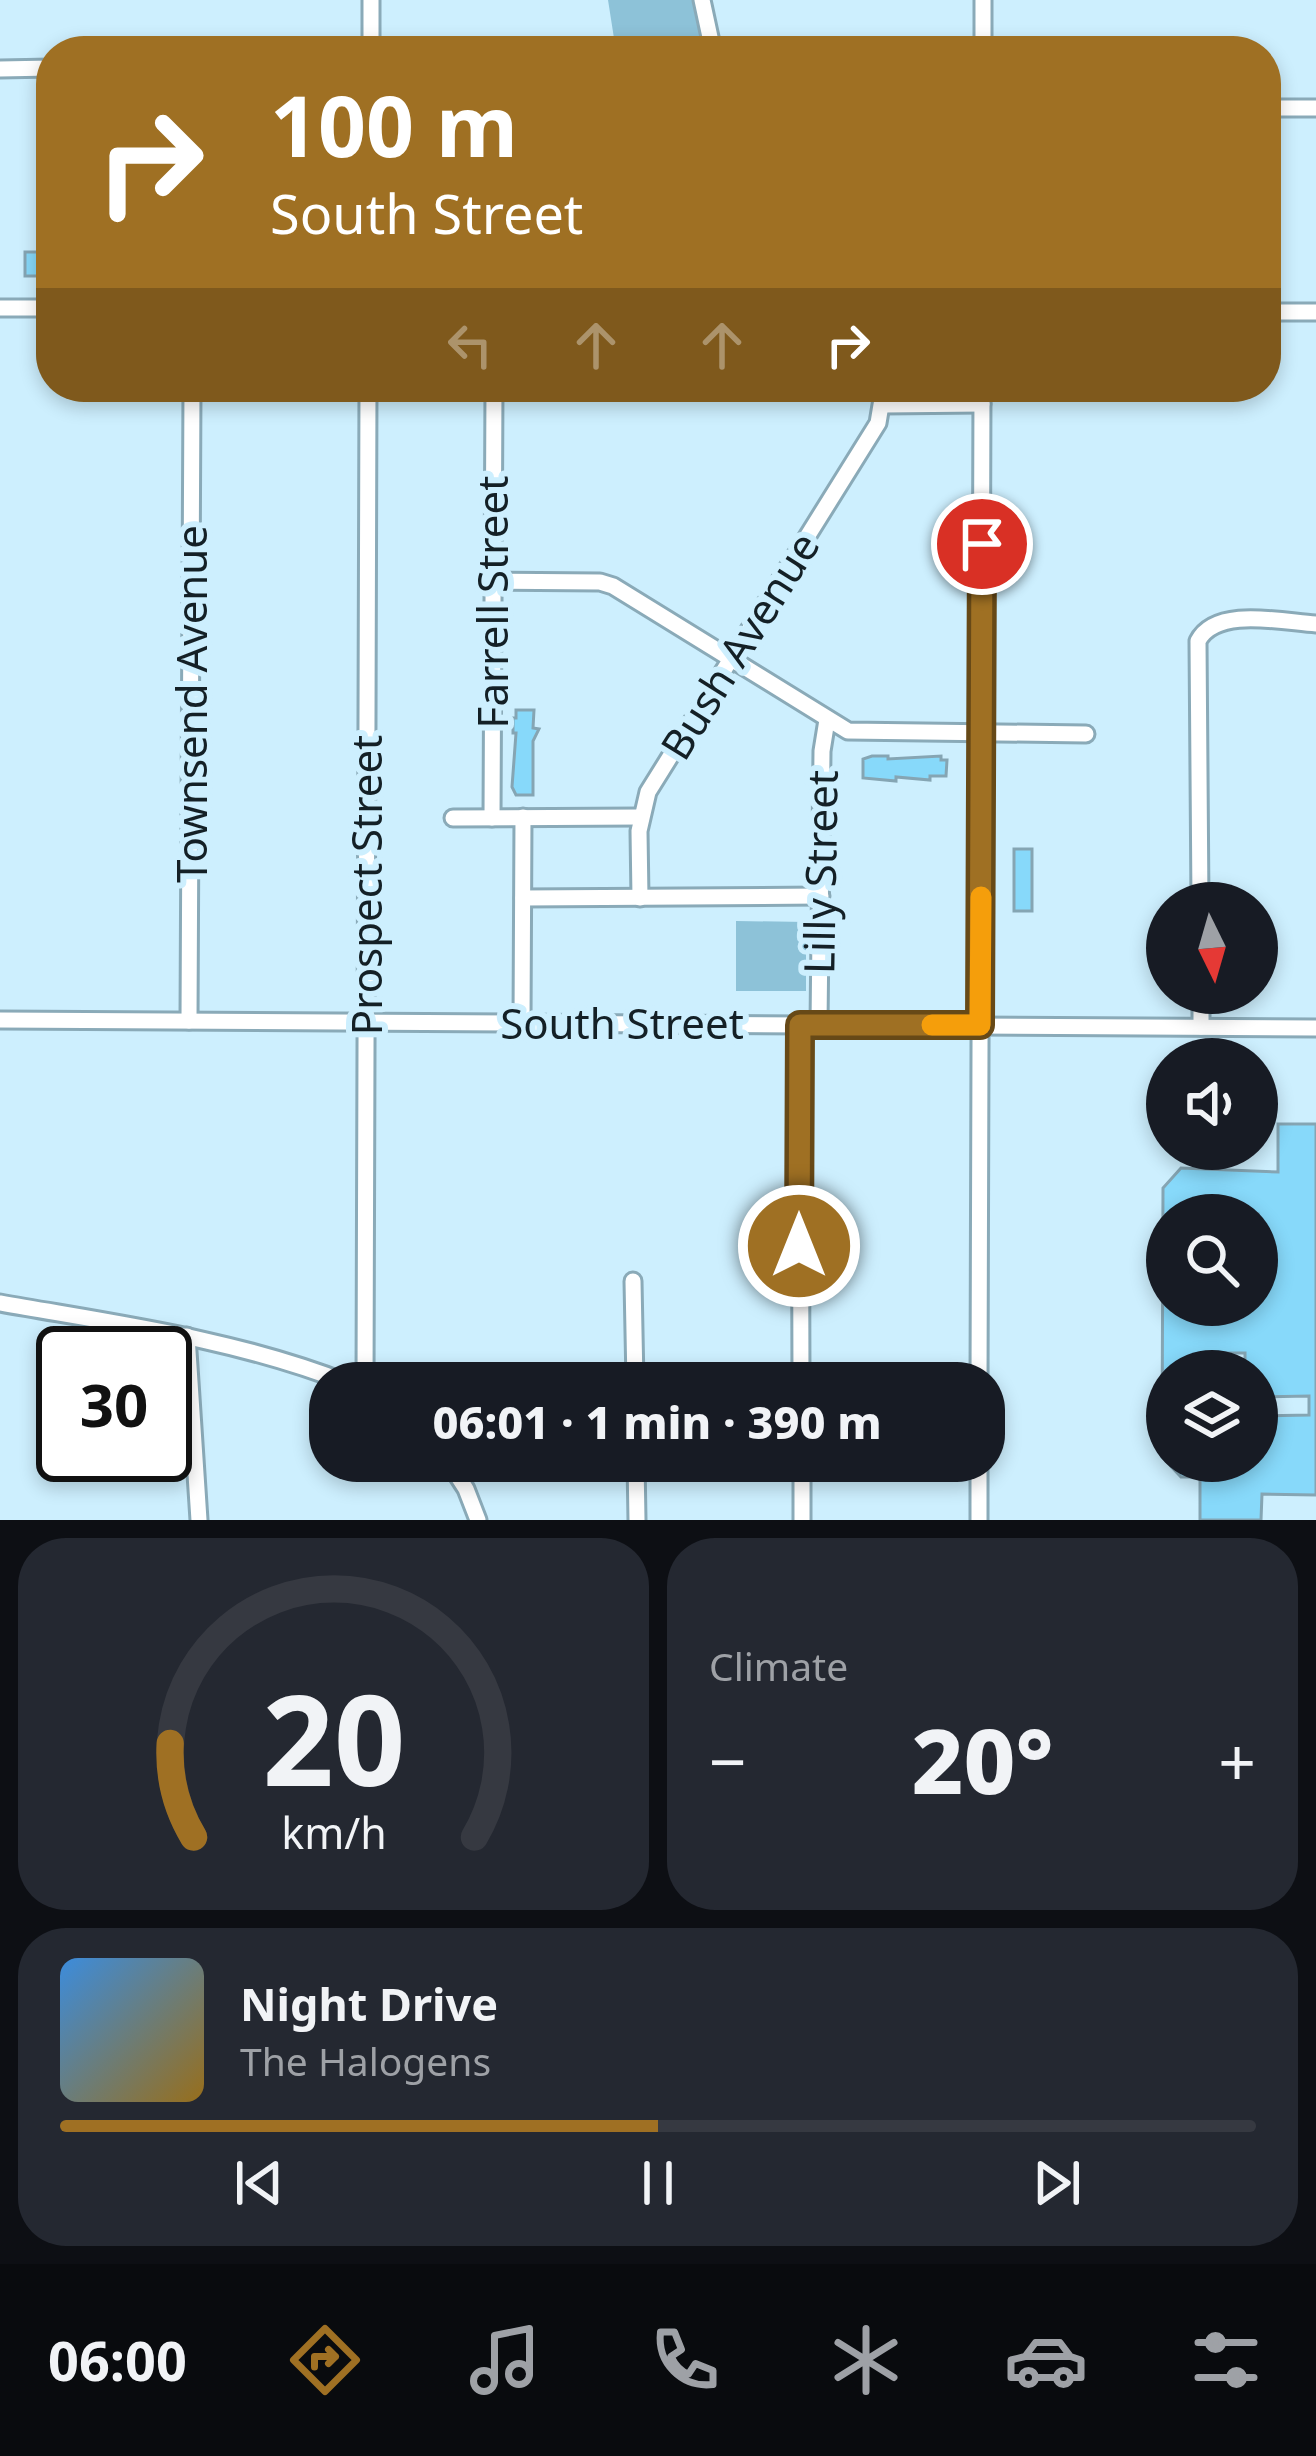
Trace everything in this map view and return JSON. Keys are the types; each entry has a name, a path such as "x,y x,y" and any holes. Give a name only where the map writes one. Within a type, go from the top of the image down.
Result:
{"street":[{"path":"371,0 371,36"},
{"path":"702,0 710,36"},
{"path":"983,0 983,36"},
{"path":"0,69 36,68"},
{"path":"1281,108 1316,108"},
{"path":"0,308 36,308"},
{"path":"1281,312 1316,312"},
{"name":"Townsend Avenue","path":"189,1021 192,402"},
{"name":"Prospect Street","path":"365,1362 368,402"},
{"name":"Farrell Street","path":"492,818 494,402"},
{"name":"Bush Avenue","path":"640,898 640,817 648,792 878,423 883,402"},
{"path":"883,405 916,402"},
{"path":"980,1362 982,402"},
{"path":"494,581 613,586 827,720 860,734 1086,734"},
{"path":"1200,882 1198,641 1210,626 1234,620 1316,624"},
{"name":"Lilly Street","path":"819,1024 822,751 827,720"},
{"path":"453,818 640,817"},
{"path":"522,1023 524,818"},
{"path":"523,898 820,896"},
{"path":"1201,1014 1201,1027"},
{"name":"South Street","path":"0,1020 1316,1028"},
{"path":"800,1025 801,1362"},
{"path":"633,1281 635,1362"},
{"path":"0,1303 130,1326"},
{"path":"192,1337 309,1368"},
{"path":"192,1407 200,1520"},
{"path":"462,1482 478,1520"},
{"path":"636,1482 637,1520"},
{"path":"802,1482 802,1520"},
{"path":"980,1482 980,1520"}],"shaded area":[{"path":"608,0 696,0 700,36 614,36"},
{"path":"736,921 806,922 806,991 736,991"}],"building":[{"path":"25,252 36,252 36,276 25,276"},
{"path":"516,710 534,710 533,728 539,729 533,741 533,795 516,795 512,787"},
{"path":"941,756 947,760 946,776 930,776 930,780 896,777 896,781 863,778 863,759"},
{"path":"1014,849 1032,849 1032,911 1014,911"},
{"path":"1278,1124 1316,1124 1316,1495 1262,1494 1261,1520 1200,1520 1200,1482 1278,1482 1278,1416 1309,1415 1309,1396 1278,1397 1278,1350 1162,1350 1162,1326 1278,1326 1278,1194 1163,1194 1179,1170 1278,1172"}],"slow traffic":[{"path":"932,1025 980,1025 981,897"}],"route":[{"path":"799,1246 800,1025 980,1025 982,544"}]}
